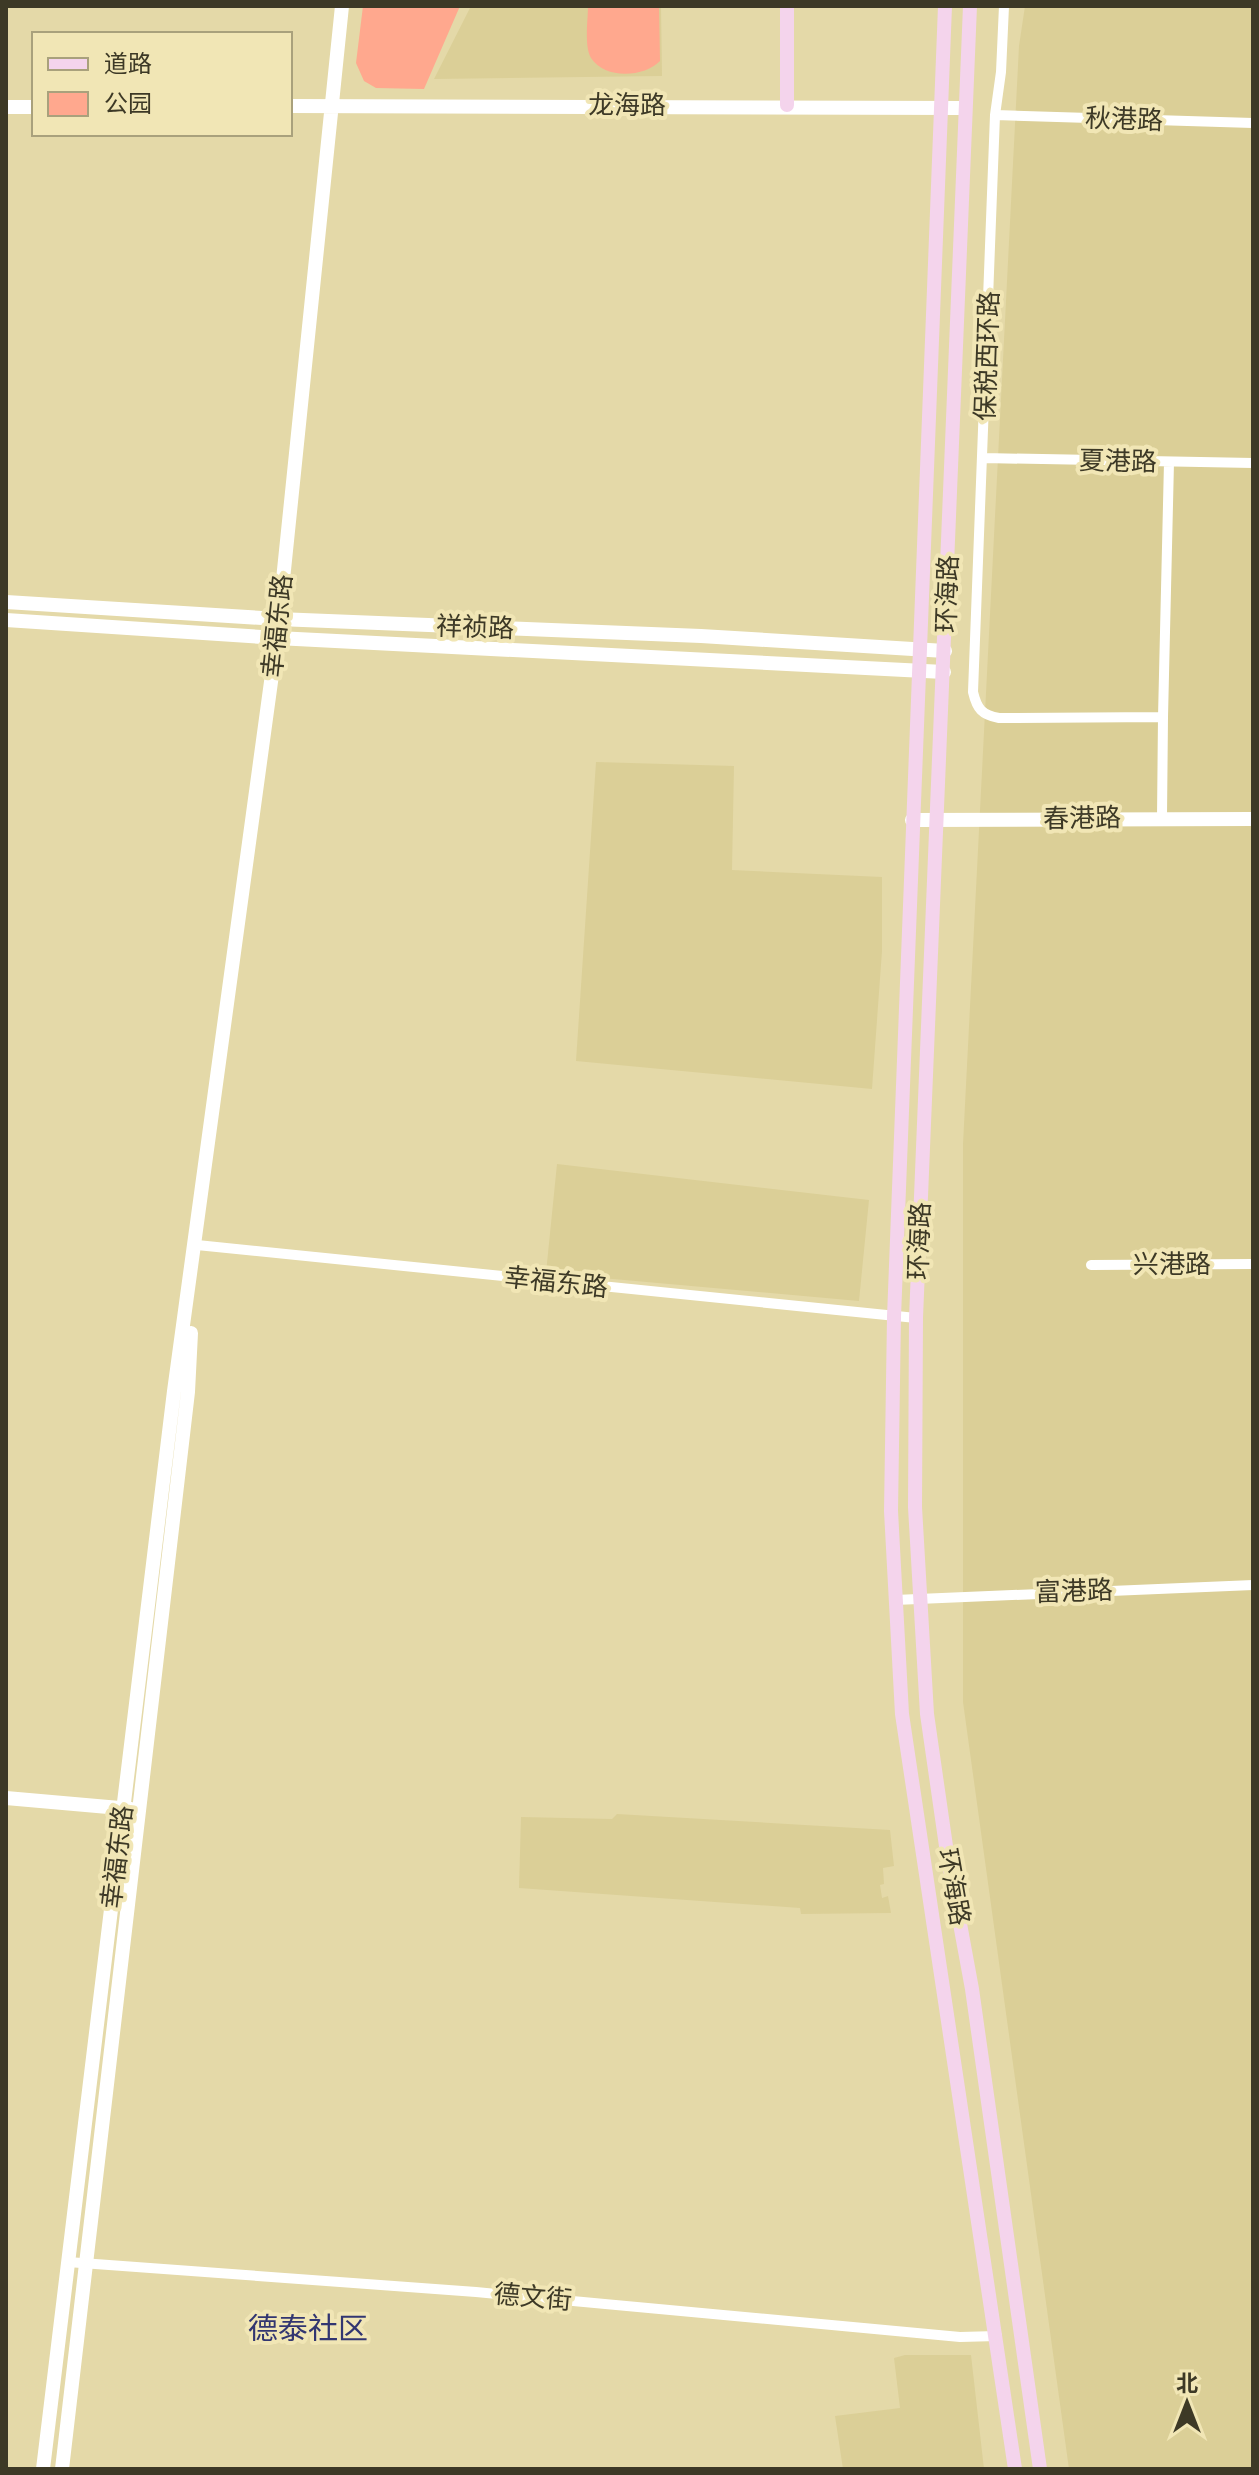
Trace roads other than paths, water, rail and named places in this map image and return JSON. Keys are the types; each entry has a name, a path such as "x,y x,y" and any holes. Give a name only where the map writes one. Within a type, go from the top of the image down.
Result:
{"main road":[{"path":"787,6 787,105"},
{"name":"环海路","path":"945,6 894,1317 891,1511 902,1714 921,1855 947,1997 1015,2469"},
{"name":"环海路","path":"970,6 916,1318 915,1507 927,1714 947,1853 972,1989 1040,2469"}],"street":[{"name":"幸福东路","path":"43,2469 174,1391 197,1245 277,638 342,6"},
{"name":"保税西环路","path":"1004,6 1001,72 995,115 973,692 976,706 986,716 999,718 1163,717"},
{"name":"龙海路","path":"292,106 787,105 964,108"},
{"path":"6,107 32,107"},
{"name":"秋港路","path":"995,115 1253,123"},
{"name":"夏港路","path":"984,458 1253,463"},
{"path":"1162,817 1169,462"},
{"name":"祥祯路","path":"6,602 278,619 701,636 945,651"},
{"path":"6,620 277,638 944,672"},
{"name":"春港路","path":"912,820 1253,819"},
{"name":"幸福东路","path":"197,1245 916,1318"},
{"name":"幸福东路","path":"62,2469 188,1392 197,1245"},
{"name":"兴港路","path":"1091,1265 1253,1264"},
{"name":"富港路","path":"895,1600 1253,1585"},
{"path":"6,1798 140,1810"},
{"name":"德文街","path":"68,2262 476,2292 960,2337 997,2336"}],"district":[{"name":"德泰社区","path":"308,2329"}]}
